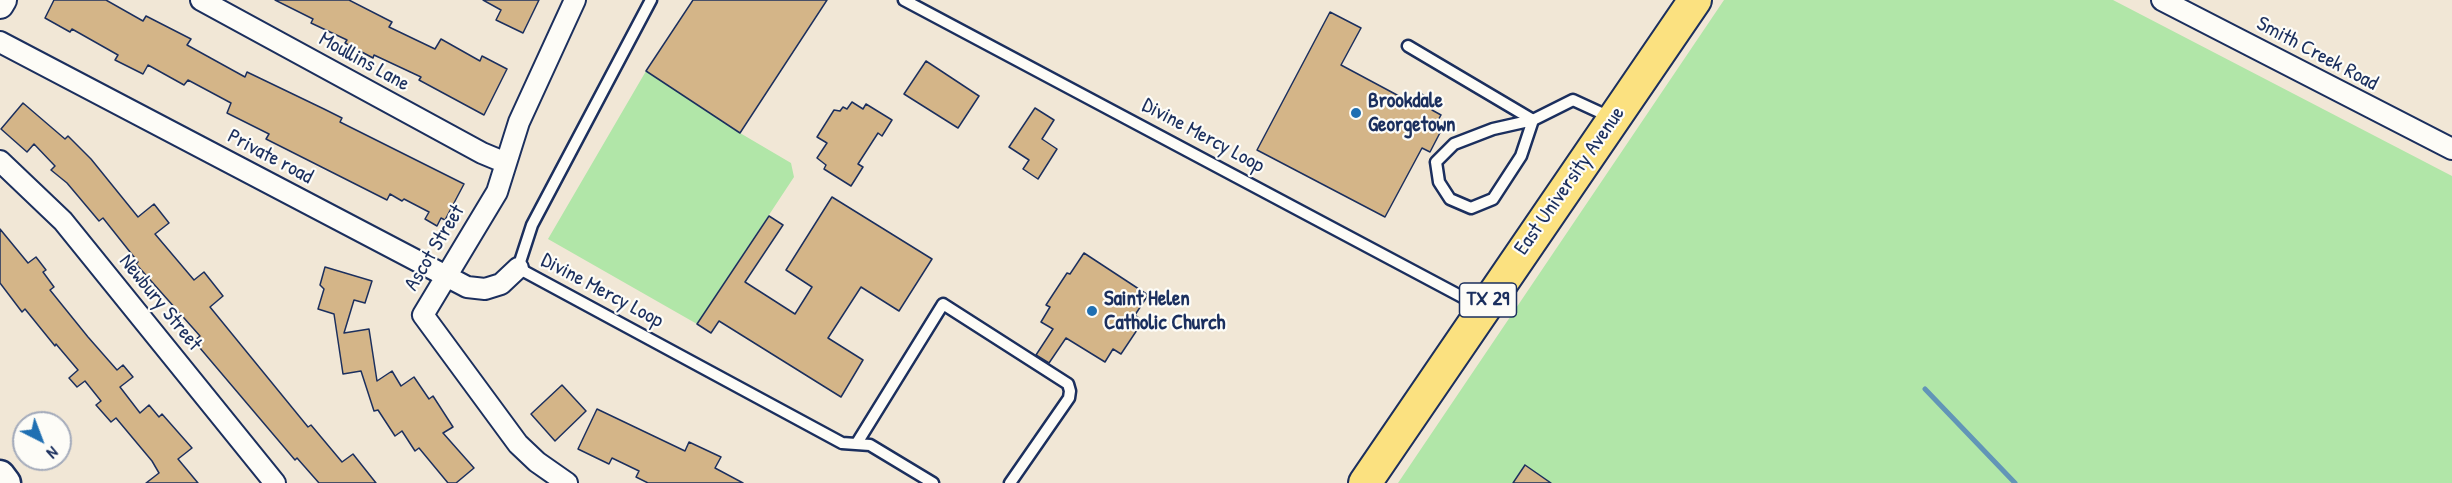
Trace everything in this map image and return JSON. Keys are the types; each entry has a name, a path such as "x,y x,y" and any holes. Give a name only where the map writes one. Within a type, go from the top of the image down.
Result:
{"main road":[{"name":"East University Avenue","path":"1365,483 1691,1"},
{"path":"0,475 6,483"}],"street":[{"path":"0,5 3,0"},
{"name":"Moullins Lane","path":"201,0 482,153 506,162"},
{"name":"Ascot Street","path":"567,483 537,462 518,444 423,315 497,192 519,122 575,0"},
{"name":"Smith Creek Road","path":"2162,0 2385,117 2452,149"},
{"name":"Private road","path":"0,42 467,287 485,289 501,284 518,268"},
{"name":"Newbury Street","path":"0,161 63,221 275,483"}],"lane":[{"name":"Divine Mercy Loop","path":"651,0 532,225 518,268 842,443 870,445 933,483"},
{"name":"Divine Mercy Loop","path":"904,0 1483,307"},
{"path":"1408,46 1533,120"},
{"path":"1533,120 1521,156 1493,199 1471,208 1450,199 1439,182 1436,162 1454,144 1493,129 1533,120 1573,100 1613,118"},
{"path":"857,443 943,304 1068,384 1069,398 1010,483"}],"green space":[{"path":"1724,0 2113,0 2452,176 2452,483 1398,483"},
{"path":"646,71 740,133 791,163 794,177 697,324 548,239"}],"building":[{"path":"54,0 106,0 143,21 146,16 191,39 187,45 245,77 247,72 324,109 342,118 340,122 464,184 445,220 441,218 437,226 425,219 429,212 404,199 402,201 390,194 387,200 266,139 269,134 227,113 231,103 188,80 184,85 148,65 143,74 115,60 118,55 72,29 70,32 45,18"},
{"path":"275,0 349,0 392,22 389,27 435,49 441,39 480,61 482,56 507,69 484,115 419,80 421,77 374,55 373,58 345,43 347,40 311,23 313,19"},
{"path":"483,0 539,0 523,33 496,20 501,10"},
{"path":"693,0 827,0 740,133 646,71"},
{"name":"Brookdale Georgetown","path":"1330,12 1361,28 1341,65 1412,103 1418,92 1436,102 1432,110 1441,115 1436,124 1443,127 1430,152 1422,148 1385,217 1257,150"},
{"path":"926,61 979,96 958,128 904,94"},
{"path":"852,102 863,109 866,104 892,120 882,136 878,133 858,164 863,167 851,186 824,169 826,165 817,158 827,143 817,137 834,110 840,111 843,107 847,109"},
{"path":"23,103 65,139 68,136 91,159 138,217 154,204 169,223 155,234 194,280 204,272 223,296 210,307 308,427 311,425 342,462 353,454 376,483 319,483 297,458 295,460 194,341 200,336 136,264 138,262 103,218 99,221 67,183 51,170 55,166 34,144 27,152 1,129"},
{"path":"1035,108 1054,120 1042,139 1057,149 1038,179 1023,169 1029,160 1009,147"},
{"path":"832,197 932,259 899,311 861,287 828,338 863,360 841,397 719,321 711,333 697,324 769,216 783,225 745,282 795,314 812,287 786,270"},
{"path":"0,229 28,263 36,257 46,270 43,272 54,287 50,290 117,370 123,365 133,377 120,387 140,413 149,405 159,417 162,414 192,448 178,459 198,483 146,483 159,473 152,461 116,418 111,422 96,405 101,401 85,381 77,387 69,378 78,370 25,309 22,312 0,283"},
{"name":"Saint Helen Catholic Church","path":"1084,253 1148,295 1135,315 1143,321 1121,354 1113,349 1105,362 1066,338 1049,363 1036,355 1053,329 1041,322 1050,307 1046,305 1067,273 1070,274"},
{"path":"325,267 372,281 365,303 354,300 344,333 369,329 377,381 392,371 401,386 414,377 429,399 433,396 453,427 443,433 474,468 456,483 448,483 419,448 415,451 402,431 395,436 378,410 374,411 361,371 343,374 334,314 318,309 324,289 320,285"},
{"path":"562,385 586,411 555,441 531,414"},
{"path":"597,409 685,451 689,442 721,457 715,468 743,483 648,483 636,477 639,471 612,458 609,464 578,449"},
{"path":"1525,465 1551,483 1513,483"}],"waterway":[{"path":"1925,389 2015,483"}],"place":[{"name":"Brookdale Georgetown","path":"1356,113"},
{"name":"Saint Helen Catholic Church","path":"1092,311"}]}
